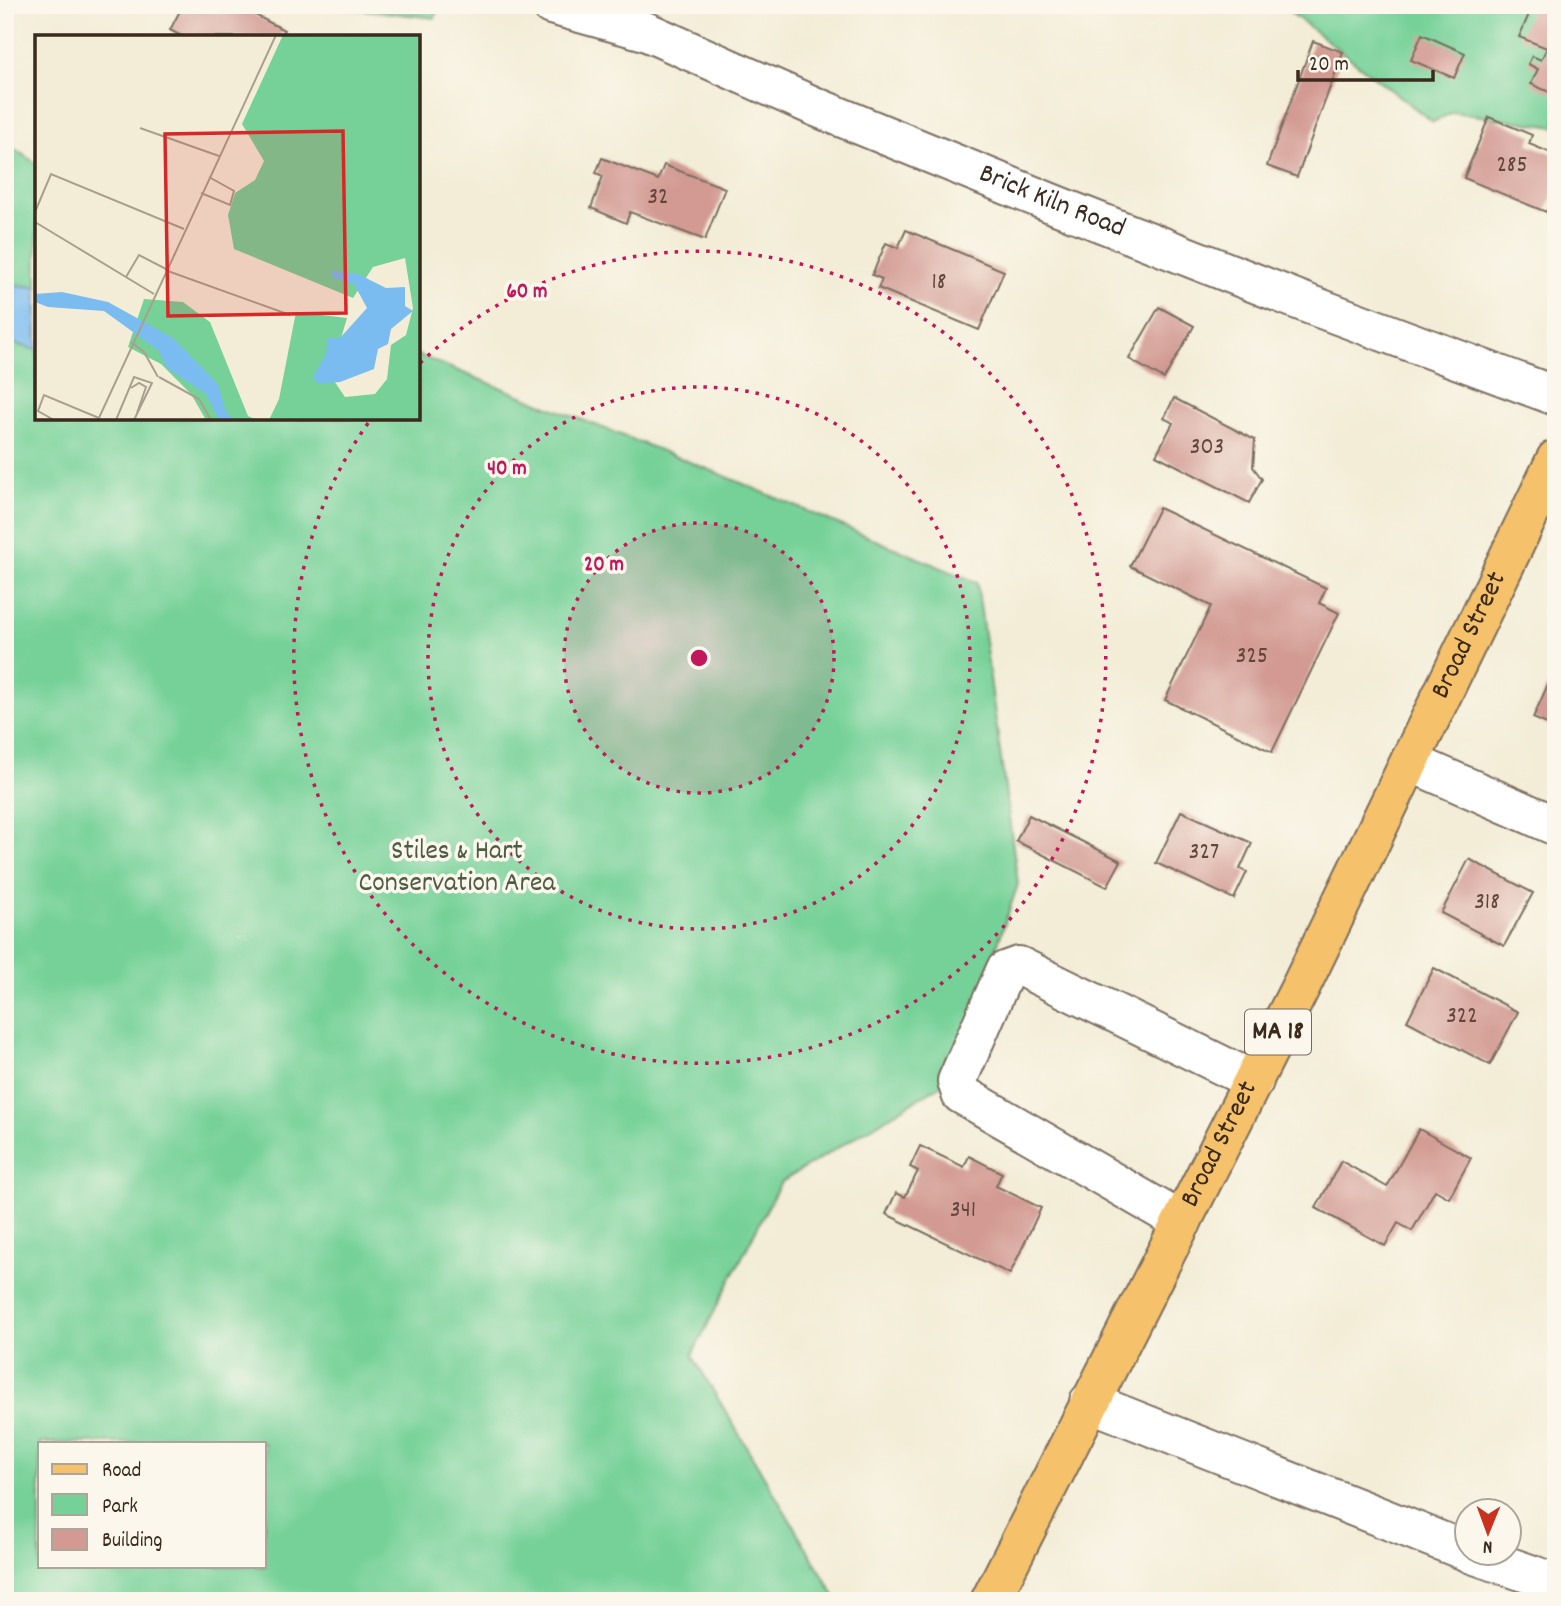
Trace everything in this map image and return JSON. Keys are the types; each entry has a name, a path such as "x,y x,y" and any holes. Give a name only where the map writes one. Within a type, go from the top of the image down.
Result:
{"main road":[{"name":"Broad Street","path":"990,1601 1254,1081 1556,459"}],"street":[{"name":"Brick Kiln Road","path":"551,5 645,31 816,107 1080,215 1556,396"},
{"path":"1410,762 1556,826"},
{"path":"1182,1222 961,1094 957,1081 1005,971 1019,966 1254,1081"},
{"path":"1089,1402 1452,1545"},
{"path":"1514,1568 1556,1583"}],"green space":[{"path":"319,5 438,5 435,18"},
{"path":"1281,5 1556,5 1556,127 1453,112 1433,122"},
{"name":"Stiles & Hart Conservation Area","path":"5,146 13,148 35,163 35,420 420,420 420,356 720,474 977,583 1018,884 952,1078 780,1183 692,1355 838,1601 5,1601"}],"water":[{"path":"5,284 35,287 35,349 5,341"}],"building":[{"path":"183,5 236,5 284,30 281,35 179,35 170,30"},
{"path":"1533,5 1549,5 1553,7 1550,14 1556,16 1556,95 1531,84 1538,69 1528,64 1532,56 1541,60 1547,48 1519,37"},
{"path":"1422,34 1465,53 1454,78 1411,60"},
{"path":"1313,41 1343,52 1297,177 1267,166"},
{"path":"1489,117 1532,135 1529,144 1556,155 1556,189 1546,212 1464,178"},
{"path":"602,158 658,180 664,165 725,188 705,240 630,212 626,223 591,208 603,176 596,173"},
{"path":"906,230 1004,271 979,330 878,288 882,279 872,275 886,243 898,248"},
{"path":"1159,307 1194,326 1164,379 1129,359"},
{"path":"1174,398 1255,440 1253,467 1262,479 1249,503 1156,455 1173,423 1164,418"},
{"path":"1159,508 1326,588 1319,603 1339,613 1272,752 1165,700 1211,606 1130,566"},
{"path":"1552,675 1556,677 1556,728 1533,718"},
{"path":"1181,811 1252,843 1240,869 1247,872 1234,899 1156,863"},
{"path":"1029,815 1121,861 1107,887 1016,841"},
{"path":"1469,859 1533,893 1504,946 1441,913"},
{"path":"1434,968 1518,1012 1490,1065 1407,1021"},
{"path":"1419,1129 1471,1158 1449,1198 1435,1190 1412,1231 1398,1223 1385,1246 1316,1208 1341,1161 1387,1187"},
{"path":"920,1146 964,1167 969,1156 1002,1173 996,1186 1041,1208 1010,1274 886,1214 896,1193 905,1197 918,1171 910,1167"}]}
